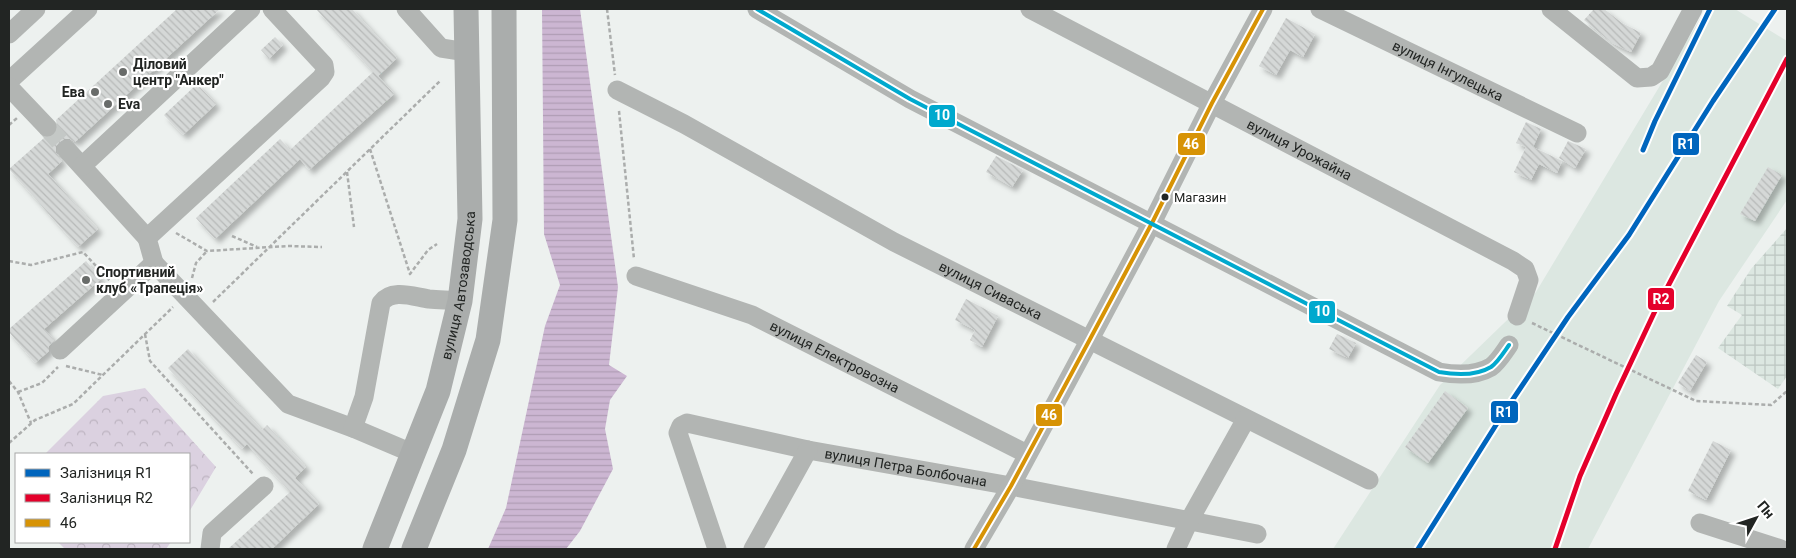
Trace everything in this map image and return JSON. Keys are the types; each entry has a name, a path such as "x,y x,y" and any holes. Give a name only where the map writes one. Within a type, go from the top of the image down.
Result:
{"main road":[{"name":"вулиця Автозаводська","path":"376,549 438,390 460,301 470,220 466,9"},
{"path":"414,549 454,450 488,340 505,220 504,9"}],"street":[{"path":"9,34 36,9"},
{"path":"9,81 88,9"},
{"path":"82,166 251,9"},
{"path":"147,238 321,78 325,72 324,65 272,9"},
{"path":"406,9 441,48 467,52"},
{"path":"757,9 910,99 1439,372 1451,374 1473,373 1492,366 1509,345"},
{"name":"вулиця Урожайна","path":"1030,9 1513,261 1524,269 1529,280 1517,316"},
{"path":"974,549 1011,486 1089,341 1152,223 1212,103 1263,9"},
{"name":"вулиця Інгулецька","path":"1320,9 1577,133"},
{"path":"1551,9 1637,78 1650,77 1660,71 1693,9"},
{"path":"9,87 47,128"},
{"name":"вулиця Сиваська","path":"617,90 684,124 894,242 1368,480"},
{"path":"67,150 147,238 154,263 288,404 353,428 412,453"},
{"path":"60,350 154,263"},
{"name":"вулиця Електровозна","path":"636,276 752,315 1027,454"},
{"path":"353,428 364,397 381,303 384,298 401,294 429,299 460,301"},
{"path":"1176,549 1189,521 1246,419"},
{"name":"вулиця Петра Болбочана","path":"717,549 678,432 681,426 687,423 808,450 1011,486 1258,534"},
{"path":"754,549 808,450"},
{"path":"210,549 212,533 264,486"},
{"path":"1700,523 1781,549"}],"path":[{"path":"607,9 636,276"},
{"path":"201,313 441,80"},
{"path":"370,149 410,274 428,250 437,244"},
{"path":"347,172 354,227"},
{"path":"161,225 206,251 288,246 322,247"},
{"path":"232,236 258,248"},
{"path":"9,443 34,420 73,404 185,296 196,262 206,251"},
{"path":"9,261 31,265 83,252 121,294"},
{"path":"1517,316 1696,401 1771,405 1787,391"},
{"path":"145,334 150,361 264,486"},
{"path":"18,392 42,383 62,363 66,367 103,375"},
{"path":"9,381 18,392 31,423"}],"shaded area":[{"path":"542,9 580,9 618,287 609,365 627,376 610,400 605,429 613,469 580,531 566,549 488,549 506,508 545,326 560,285 544,234"},
{"path":"1706,9 1735,9 1787,41 1787,200 1719,301 1588,549 1333,549 1440,385 1536,292"},
{"path":"1787,228 1787,376 1778,389 1718,348 1742,315 1727,306 1751,269"}],"green space":[{"path":"145,388 216,467 190,510 190,453 46,453 103,396"},
{"path":"59,543 170,543 166,549 65,549"}],"building":[{"path":"177,9 220,9 75,142 70,139 64,139 56,146 56,153 62,161 48,174 98,229 78,247 9,169 44,138 50,138 55,135 58,130 56,120"},
{"path":"316,9 352,9 397,58 378,76 394,94 309,170 300,159 215,239 196,218 280,139 290,150 373,72"},
{"path":"1594,9 1604,9 1622,23 1641,33 1631,52 1612,43 1584,20"},
{"path":"1286,18 1315,34 1303,57 1290,50 1276,75 1259,66"},
{"path":"275,37 283,45 269,59 261,50"},
{"path":"197,84 216,104 183,135 164,115"},
{"path":"1526,122 1541,129 1533,147 1562,161 1557,173 1539,164 1531,180 1514,172 1526,147 1516,143"},
{"path":"1568,141 1586,149 1575,168 1559,158"},
{"path":"996,156 1023,170 1012,187 986,172"},
{"path":"1768,167 1782,175 1755,221 1740,214"},
{"path":"86,261 101,279 44,329 54,340 49,346 49,351 35,363 9,332 9,329"},
{"path":"966,299 998,316 982,347 970,340 975,330 955,320"},
{"path":"1337,334 1356,343 1348,358 1329,349"},
{"path":"188,349 262,430 267,425 306,467 295,478 319,504 272,549 228,549 290,492 247,444 242,449 168,368"},
{"path":"1696,355 1707,362 1690,391 1678,383"},
{"path":"1445,391 1468,408 1428,463 1405,447"},
{"path":"1713,441 1731,450 1706,500 1688,491"}],"tunnel":[{"path":"47,127 67,150"}],"rail line":[{"name":"R1","path":"1643,150 1655,121 1710,9"},
{"name":"R1","path":"1418,549 1501,417 1568,317 1629,235 1713,101 1775,9"},
{"name":"R2","path":"1555,549 1580,476 1655,311 1787,59"}],"transit line":[{"name":"10","path":"757,9 910,99 1439,372 1466,374 1485,370 1501,357 1509,345"},
{"name":"46","path":"974,549 1011,486 1089,341 1152,223 1212,103 1263,9"}],"place":[{"name":"Діловий центр \"Анкер\"","path":"123,72"},
{"name":"Ева","path":"95,92"},
{"name":"Eva","path":"108,104"},
{"name":"Магазин","path":"1165,197"},
{"name":"Спортивний клуб «Трапеція»","path":"86,280"}]}
